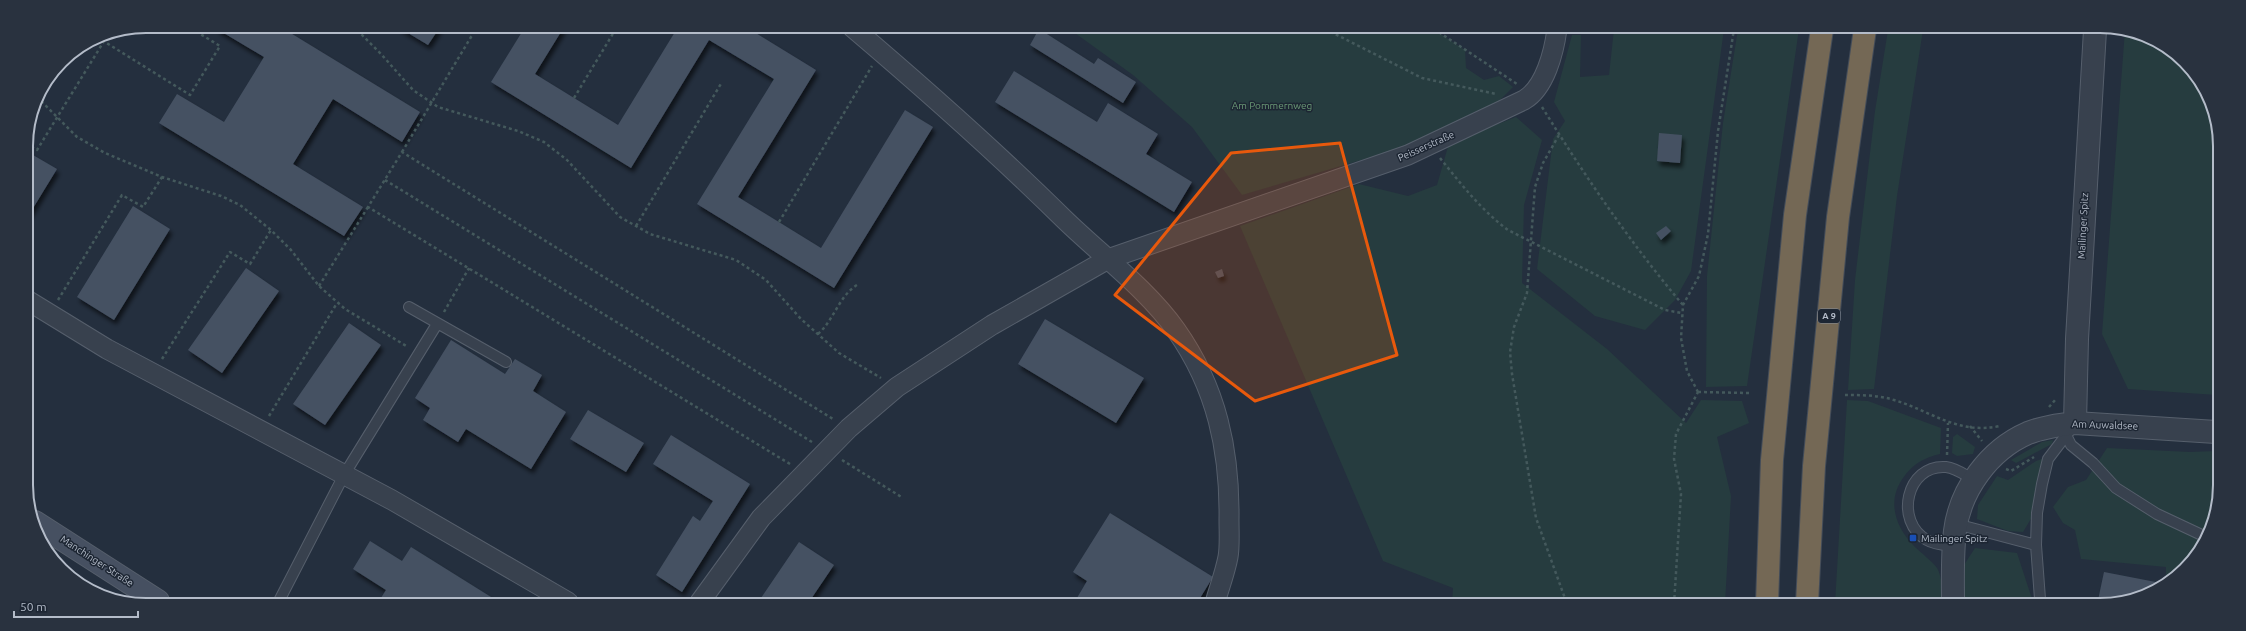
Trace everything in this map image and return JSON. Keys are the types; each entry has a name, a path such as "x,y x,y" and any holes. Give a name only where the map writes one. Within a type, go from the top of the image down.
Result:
{"highway":[{"path":"1766,598 1772,460 1795,215 1821,33"},
{"name":"A 9","path":"1807,598 1814,466 1838,225 1865,33"},
{"path":"1761,598 1768,550"}],"main road":[{"name":"Manchinger Straße","path":"41,526 153,598"}],"street":[{"path":"859,33 995,152 1135,284 1176,329 1206,379 1223,434 1230,493 1228,556 1216,598"},
{"path":"1528,97 1554,53 1556,33"},
{"name":"Mailinger Spitz","path":"2071,430 2095,33"},
{"name":"Peisserstraße","path":"703,598 761,518 803,473 849,428 897,387 992,325 1108,259 1408,155 1528,97"},
{"path":"33,304 107,349 344,475 561,598"},
{"name":"Am Auwaldsee","path":"1953,598 1956,524 1964,496 1974,480 1994,455 2013,441 2028,433 2053,425 2071,430 2213,432"}],"lane":[{"path":"409,307 506,362"},
{"path":"281,598 344,475 437,324"},
{"path":"2071,430 2071,444 2116,488 2157,514 2201,535"},
{"path":"2040,598 2036,545 2037,514 2048,459 2071,430"},
{"path":"1954,546 1934,544 1918,533 1912,524 1907,504 1912,484 1918,477 1935,468 1946,467 1974,480"},
{"path":"1956,524 2036,545"}],"path":[{"path":"33,148 37,150 59,118 104,42 190,95 220,46 199,33"},
{"path":"360,33 413,90 432,102 471,118 518,131 544,142 567,160 620,217 650,234 736,260 766,280 818,334 840,353 897,387"},
{"path":"320,286 473,33"},
{"path":"574,98 613,33"},
{"path":"1333,33 1422,78 1528,97"},
{"path":"1440,33 1528,97 1559,135 1661,279 1683,306"},
{"path":"1698,392 1687,371 1681,338 1682,313 1683,306 1699,276 1708,234 1718,131 1733,33"},
{"path":"779,222 881,52"},
{"path":"636,226 722,82"},
{"path":"42,102 77,137 105,153 162,177 221,196 240,205 271,230 291,250 320,286 337,303 419,354"},
{"path":"1559,135 1543,163 1535,187 1527,293 1514,327 1510,352 1512,374 1536,518 1565,598"},
{"path":"1430,145 1467,191 1494,220 1508,230 1531,243 1637,294 1665,310 1682,313"},
{"path":"402,152 849,428"},
{"path":"50,314 122,195 143,207 162,177"},
{"path":"384,180 827,450 903,498"},
{"path":"368,207 803,473"},
{"path":"153,373 230,252 250,264 271,230"},
{"path":"437,324 469,268"},
{"path":"818,334 826,327 848,290 857,285"},
{"path":"261,430 337,303"},
{"path":"1698,392 1749,393"},
{"path":"1674,598 1681,494 1674,458 1676,434 1698,392"},
{"path":"1845,394 1895,400 1948,423 1983,428 2003,426"},
{"path":"2046,409 2058,397"},
{"path":"1946,467 1948,423"}],"highlighted area":[{"path":"1340,143 1397,355 1255,401 1115,295 1231,153"}],"green space":[{"name":"Am Pommernweg","path":"1075,33 1439,33 1465,50 1466,68 1484,80 1499,76 1513,87 1491,109 1406,147 1242,195 1192,127 1133,75"},
{"path":"1614,33 1723,33 1691,271 1675,300 1645,330 1595,316 1537,269 1553,139 1565,121 1554,102 1572,35 1581,35 1580,77 1609,75"},
{"path":"1737,33 1798,33 1747,386 1706,387 1707,276 1723,123"},
{"path":"1888,33 1923,33 1897,196 1874,389 1848,390 1855,280 1875,111"},
{"path":"2125,36 2156,48 2169,56 2185,71 2201,96 2211,124 2213,139 2213,395 2128,389 2102,334"},
{"path":"1516,117 1542,140 1524,205 1522,283 1607,349 1686,423 1701,400 1742,401 1749,423 1717,437 1731,496 1725,598 1452,598 1453,588 1383,561 1240,226 1359,184 1408,196 1437,185 1449,143"},
{"path":"1847,400 1868,401 1941,428 1940,454 1928,457 1919,462 1907,473 1898,487 1894,505 1898,523 1908,540 1937,568 1941,581 1941,598 1835,598"},
{"path":"1957,434 1975,447 1973,454 1957,456 1952,453 1953,437"},
{"path":"2053,440 2052,444 2016,463 2011,460 2042,442"},
{"path":"2107,448 2190,452 2213,451 2213,492 2211,507 2204,528 2198,542 2185,560 2166,577 2166,567 2081,559 2075,530 2063,523 2053,507 2068,487 2086,480"},
{"path":"2042,459 2043,463 2034,497 2032,517 2023,532 2008,531 1977,519 1978,505 1997,476 2008,480 2036,461"},
{"path":"1975,548 2017,553 2032,598 1964,598 1964,565"}],"building":[{"path":"224,33 290,33 420,112 402,142 333,99 293,164 363,207 344,236 159,123 177,94 224,122 264,57"},
{"path":"408,33 436,33 428,45"},
{"path":"521,33 560,33 535,74 618,125 674,33 756,33 816,70 738,197 821,248 905,110 933,127 834,288 697,204 774,79 709,40 631,168 491,82"},
{"path":"1037,33 1045,33 1094,64 1098,58 1136,82 1123,103 1030,45"},
{"path":"1014,71 1097,122 1108,103 1158,134 1146,154 1192,182 1174,212 995,102"},
{"path":"1659,133 1682,135 1680,163 1657,161"},
{"path":"33,155 57,169 33,208"},
{"path":"133,206 170,229 114,320 77,297"},
{"path":"1666,226 1671,231 1661,240 1656,233"},
{"path":"246,268 279,291 222,373 188,350"},
{"path":"1222,269 1224,276 1218,278 1215,272"},
{"path":"1045,319 1144,378 1116,423 1018,364"},
{"path":"349,323 381,345 325,425 293,404"},
{"path":"451,340 505,374 515,359 542,375 533,391 566,412 531,469 466,429 458,442 423,420 430,408 415,398"},
{"path":"588,410 644,443 626,472 570,439"},
{"path":"671,435 750,484 682,592 656,575 693,516 700,521 713,501 653,464"},
{"path":"1110,513 1213,577 1200,598 1077,598 1087,581 1073,572"},
{"path":"370,541 402,561 411,547 493,598 381,598 386,590 353,569"},
{"path":"799,542 834,565 812,598 761,598"},
{"path":"2104,572 2157,582 2129,594 2098,598"}],"place":[{"name":"Mailinger Spitz","path":"1913,538"}]}
